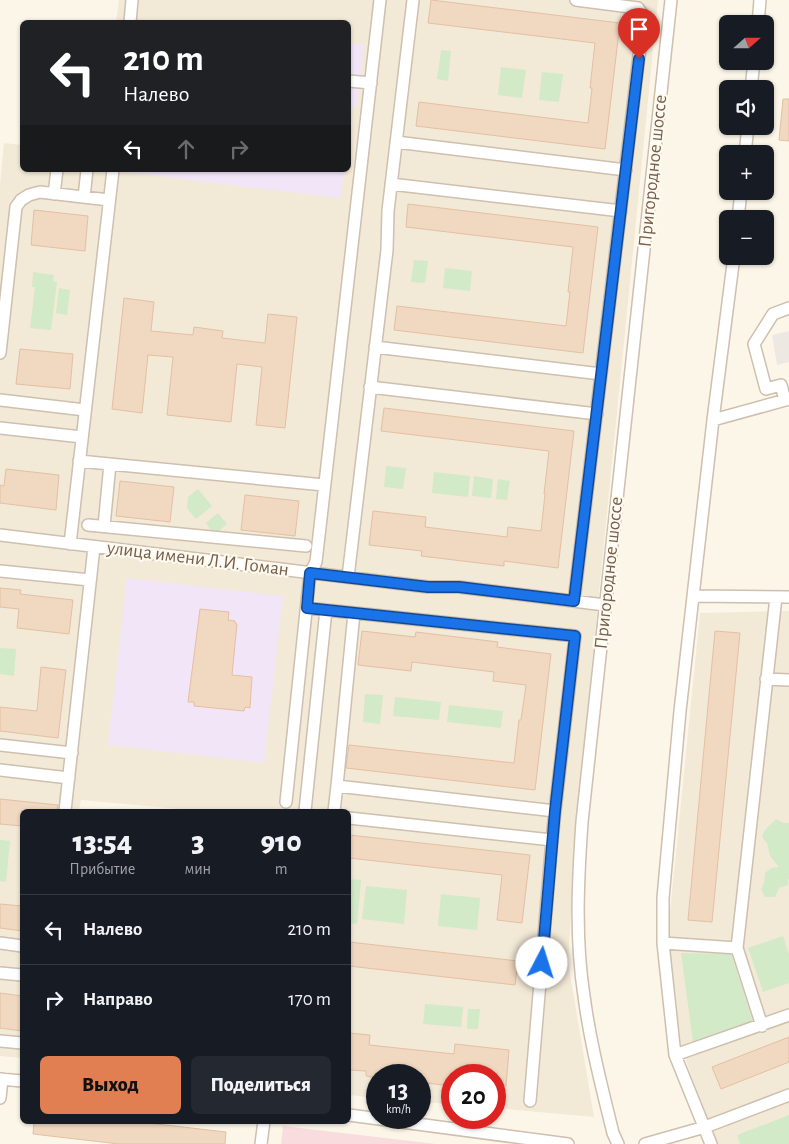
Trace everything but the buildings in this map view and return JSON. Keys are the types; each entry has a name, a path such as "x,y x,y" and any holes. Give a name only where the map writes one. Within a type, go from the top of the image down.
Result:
{"street":[{"path":"130,20 132,0"},
{"path":"286,802 310,573 316,562 380,0"},
{"path":"348,577 387,250 388,211 413,0"},
{"path":"574,601 643,22 642,14 638,8 576,0"},
{"name":"Пригородное шоссе","path":"618,1144 613,1133 593,1053 583,994 577,892 582,822 671,0"},
{"path":"759,15 760,0"},
{"path":"351,80 371,83"},
{"path":"396,142 626,170"},
{"path":"54,194 57,172"},
{"path":"84,197 87,172"},
{"path":"70,544 113,172"},
{"path":"391,184 621,211"},
{"path":"0,353 16,207 20,200 40,192 109,200"},
{"path":"711,1144 675,1055 663,943 663,898 680,711 733,265"},
{"path":"713,420 787,399 781,386 766,389 754,344 773,314 789,308"},
{"path":"375,347 601,374"},
{"path":"370,387 596,414"},
{"path":"0,400 85,410"},
{"path":"0,428 82,437"},
{"path":"79,461 324,485"},
{"path":"104,526 110,464"},
{"path":"88,525 306,546"},
{"name":"улица имени Л.И. Гоман","path":"0,535 428,587 459,587 605,605"},
{"path":"65,809 94,547"},
{"path":"0,571 90,580"},
{"path":"693,596 789,597"},
{"path":"762,1026 737,948 776,597"},
{"path":"307,608 575,636 552,840 530,1101"},
{"path":"305,809 326,610"},
{"path":"334,809 354,613"},
{"path":"766,679 789,680"},
{"path":"0,745 72,753"},
{"path":"0,770 69,778"},
{"path":"337,786 555,811"},
{"path":"351,818 552,840"},
{"path":"0,943 20,946"},
{"path":"663,943 737,948"},
{"path":"0,973 20,975"},
{"path":"675,1055 789,1015"},
{"path":"0,1041 20,1043"},
{"path":"0,1098 1,1079 20,1081"},
{"path":"645,1144 704,1127 789,1095"},
{"path":"351,1115 568,1144"},
{"path":"261,1144 264,1124"}],"shaded area":[{"path":"119,0 658,0 577,815 568,962 594,1117 506,1109 506,1064 441,1064 441,1103 431,1103 431,1064 366,1064 366,1097 351,1095 351,809 180,809 81,800 79,809 20,809 20,1058 0,1056 0,185 4,143 20,145 20,172 351,172 351,20 116,20"},
{"path":"351,44 364,44 357,107 351,107"},
{"path":"124,172 344,172 340,198"},
{"path":"789,331 789,362 777,365 772,335"},
{"path":"127,578 283,596 264,763 108,745"},
{"path":"789,611 789,1144 717,1144 681,1045 668,932 700,613"},
{"path":"283,1126 436,1144 281,1144"}],"green space":[{"path":"441,50 451,51 448,81 437,79"},
{"path":"501,67 526,70 522,98 498,95"},
{"path":"542,72 563,74 559,102 539,100"},
{"path":"414,260 428,261 425,283 411,282"},
{"path":"445,268 472,271 470,291 443,288"},
{"path":"33,272 54,275 53,281 57,282 51,330 30,328 35,287 32,287"},
{"path":"59,288 70,290 67,315 56,313"},
{"path":"386,466 406,468 403,489 384,487"},
{"path":"434,472 470,476 468,497 432,493"},
{"path":"474,476 493,479 491,498 472,496"},
{"path":"498,479 510,481 507,500 496,499"},
{"path":"198,489 212,506 196,519 187,508 188,497"},
{"path":"218,513 227,524 216,533 213,533 206,523"},
{"path":"0,648 16,649 14,676 0,674"},
{"path":"365,694 383,695 380,724 363,722"},
{"path":"395,697 441,702 439,720 393,716"},
{"path":"449,705 503,711 501,728 447,722"},
{"path":"776,819 783,823 789,823 789,880 788,885 779,888 775,897 765,897 761,889 765,873 771,868 779,867 770,856 767,843 762,837 765,830"},
{"path":"0,840 10,841 6,882 0,881"},
{"path":"351,879 361,880 357,924 351,923"},
{"path":"366,886 407,890 404,924 362,919"},
{"path":"441,894 480,898 477,930 438,926"},
{"path":"783,936 789,954 789,983 763,992 748,948"},
{"path":"681,953 731,954 753,1022 693,1042"},
{"path":"425,1004 463,1007 461,1027 423,1024"},
{"path":"468,1009 480,1009 478,1029 467,1029"},
{"path":"789,1115 789,1144 740,1144 737,1135"}],"route":[{"path":"542,963 555,811 575,636 307,608 310,573 428,587 459,587 574,601 639,59"}]}
